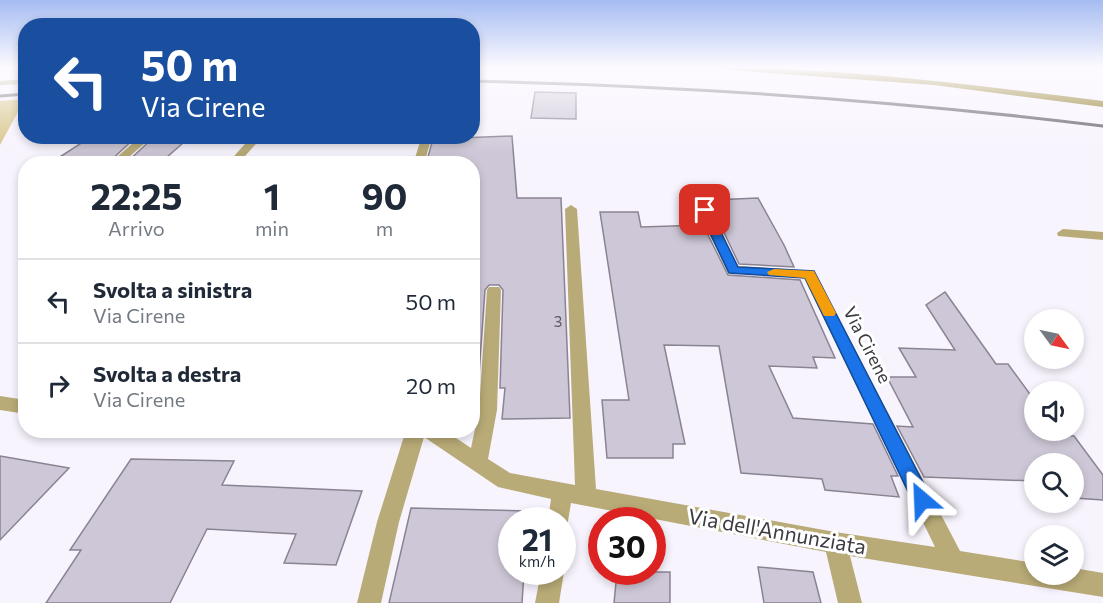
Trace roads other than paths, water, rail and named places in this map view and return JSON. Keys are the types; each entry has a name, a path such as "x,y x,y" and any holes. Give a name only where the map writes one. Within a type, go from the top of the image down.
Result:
{"main road":[{"path":"1039,96 1103,104"}],"street":[{"path":"124,156 138,144"},
{"path":"239,156 251,144"},
{"path":"571,209 586,497"},
{"name":"Via Cirene","path":"705,210 733,270 809,274 953,561"},
{"path":"1063,233 1103,236"},
{"path":"477,464 488,410 494,290"},
{"path":"0,403 18,406"},
{"path":"369,603 388,522 414,438"},
{"name":"Via dell'Annunziata","path":"440,438 505,482 835,543 1024,572"},
{"path":"560,507 562,492"},
{"path":"835,543 850,603"},
{"name":"Via dell'Annunziata","path":"1084,582 1103,585"},
{"path":"547,603 550,585"}],"railway":[{"path":"790,96 945,109 1103,126"}]}
